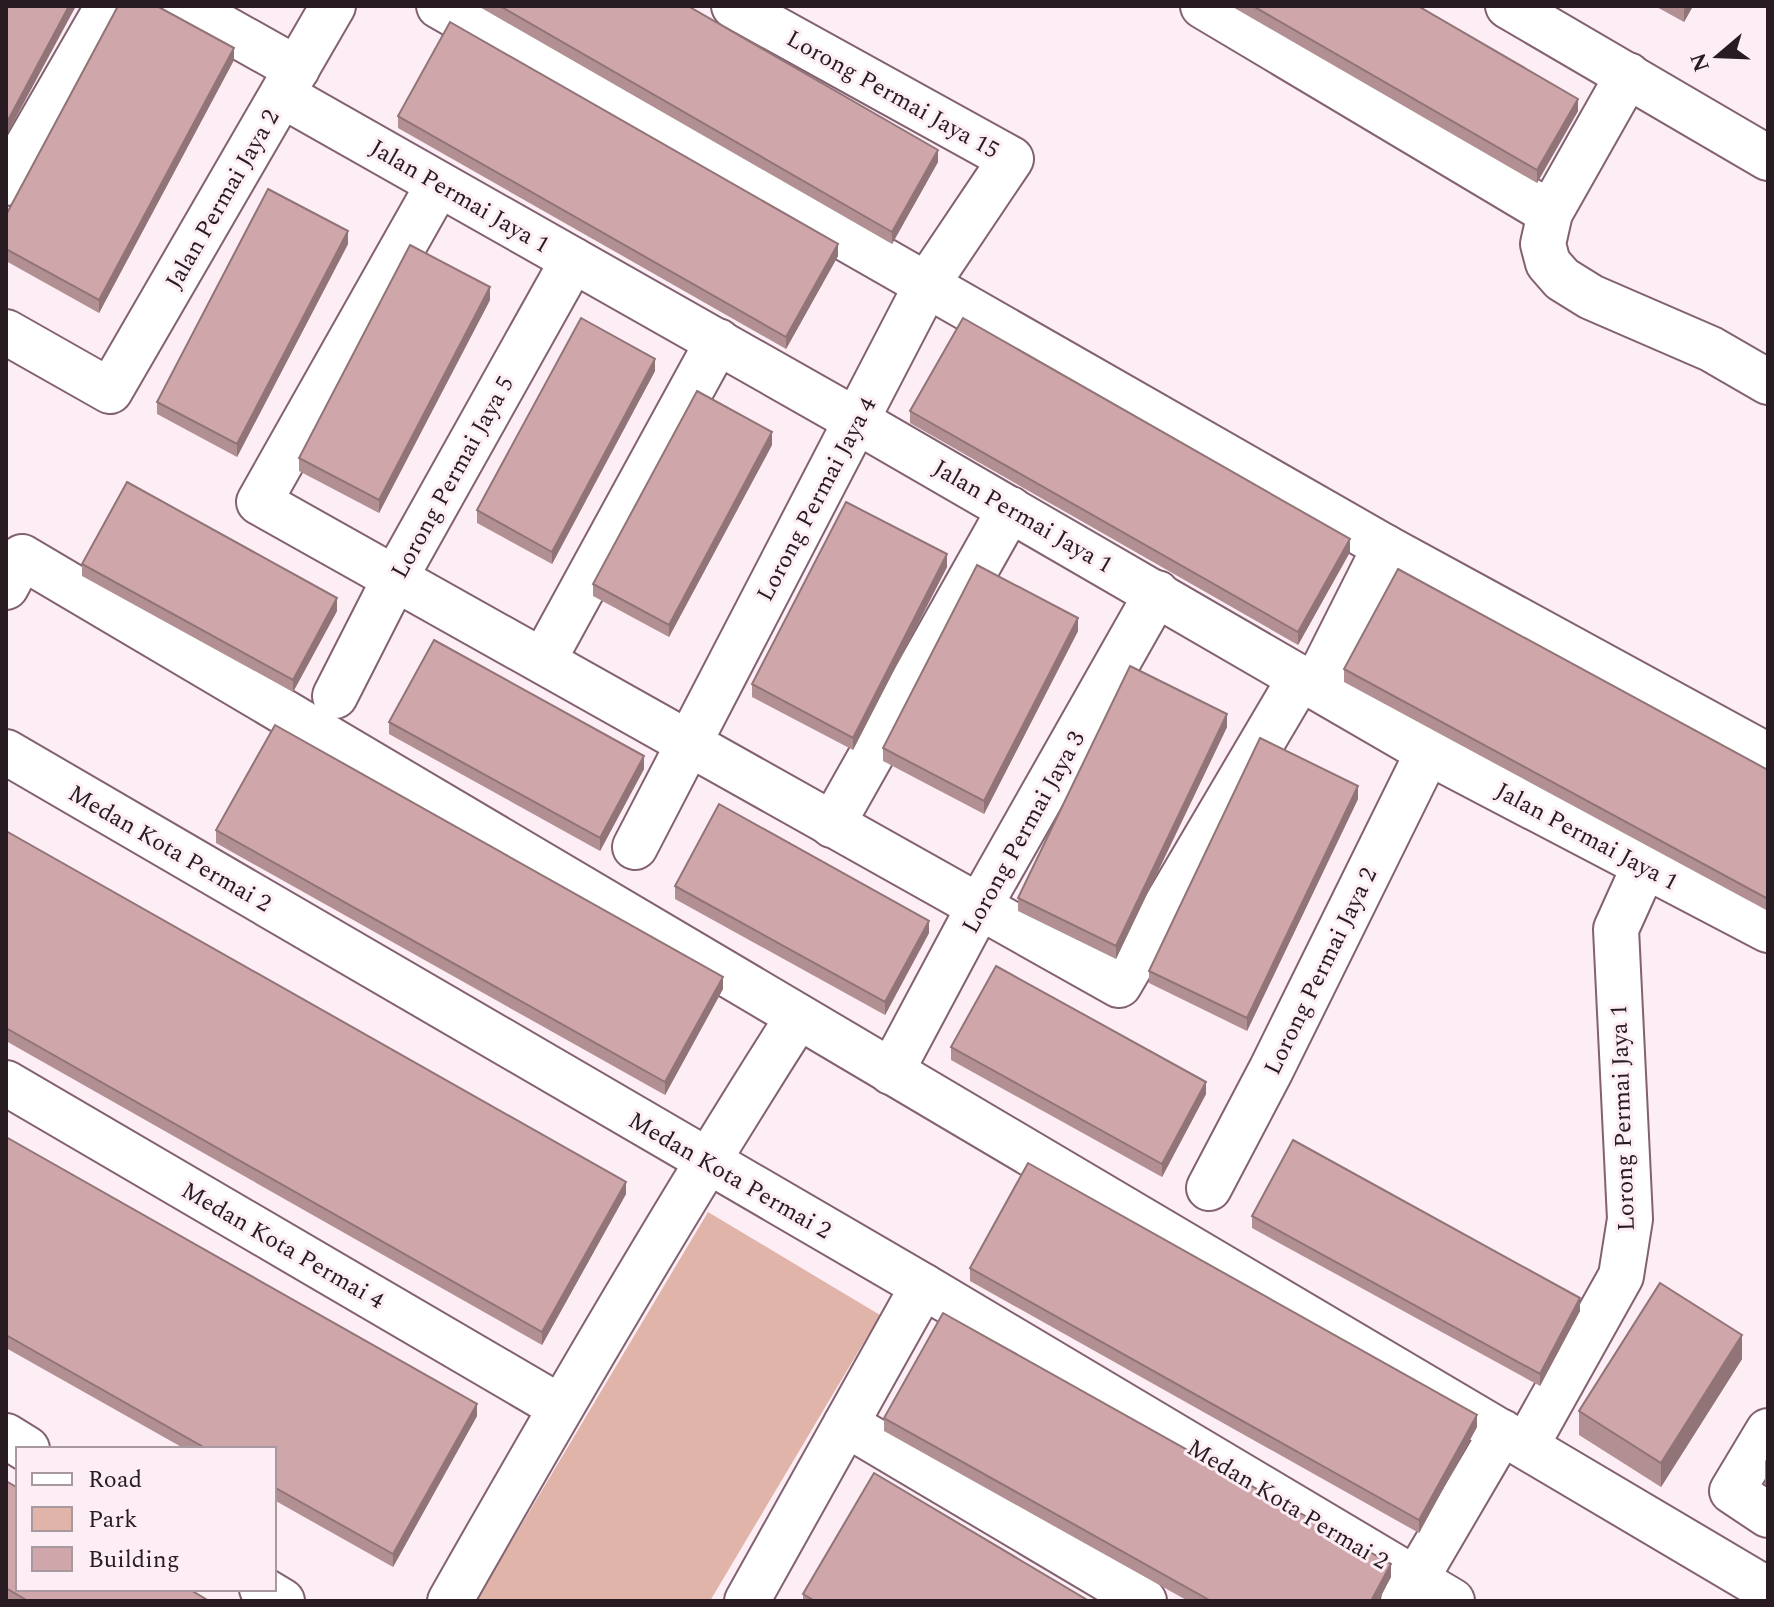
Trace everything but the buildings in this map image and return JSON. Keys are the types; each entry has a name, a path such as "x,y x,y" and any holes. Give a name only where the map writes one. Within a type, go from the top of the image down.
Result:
{"street":[{"path":"6,183 108,6"},
{"name":"Jalan Permai Jaya 1","path":"185,6 438,185 718,341 1428,752 1768,930"},
{"name":"Jalan Permai Jaya 2","path":"6,332 110,391 333,6"},
{"path":"439,6 1385,547 1768,756"},
{"name":"Lorong Permai Jaya 15","path":"734,6 1011,159"},
{"path":"1203,6 1550,213"},
{"path":"1508,6 1768,158"},
{"path":"1628,75 1550,213 1543,244 1548,263 1562,279 1591,297 1711,349 1768,382"},
{"name":"Lorong Permai Jaya 4","path":"635,847 927,284 1011,159"},
{"path":"438,185 259,502 1119,985 1308,682 1385,547"},
{"name":"Lorong Permai Jaya 5","path":"335,696 394,580 573,260"},
{"path":"543,661 718,341"},
{"path":"832,825 1010,509"},
{"path":"6,587 22,557 1768,1590"},
{"name":"Lorong Permai Jaya 3","path":"891,1072 979,907 1157,593"},
{"name":"Medan Kota Permai 2","path":"6,752 923,1286 1423,1594"},
{"name":"Lorong Permai Jaya 2","path":"1209,1188 1271,1070 1428,752"},
{"name":"Lorong Permai Jaya 1","path":"1423,1594 1514,1439 1621,1276 1630,1219 1616,929 1644,867"},
{"path":"450,1601 705,1161 798,1017"},
{"name":"Medan Kota Permai 4","path":"6,1083 560,1407"},
{"path":"747,1601 923,1286"},
{"path":"846,1424 1144,1601"},
{"path":"1768,1431 1732,1491 1768,1515"},
{"path":"6,1436 24,1447"}],"green space":[{"path":"708,1212 880,1315 710,1601 476,1601"}]}
